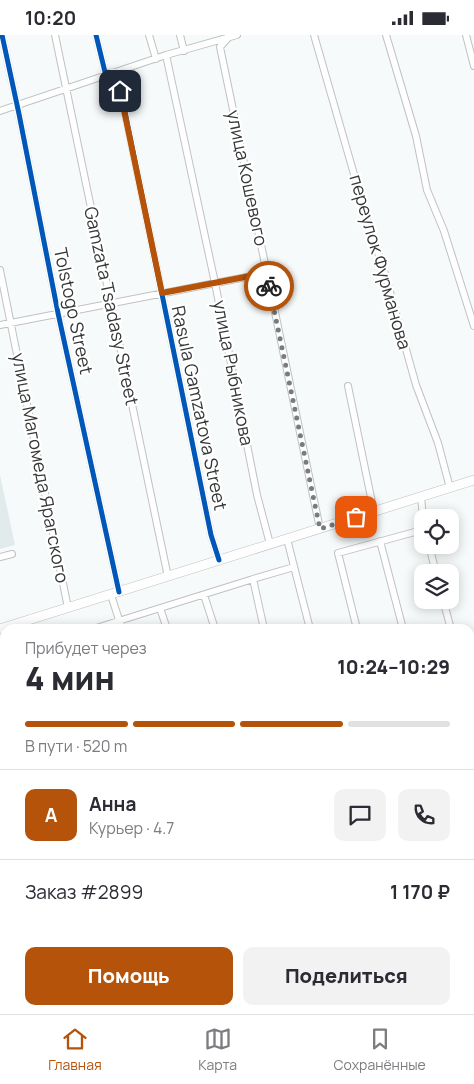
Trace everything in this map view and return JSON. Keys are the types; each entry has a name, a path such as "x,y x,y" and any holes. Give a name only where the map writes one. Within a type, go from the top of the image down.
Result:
{"highway":[{"path":"16,624 474,480"}],"street":[{"name":"Tolstogo Street","path":"2,35 120,624"},
{"name":"Gamzata Tsadasy Street","path":"55,35 168,577"},
{"path":"96,35 105,72 116,73"},
{"path":"149,35 156,59"},
{"path":"180,35 184,51"},
{"path":"0,111 166,55 237,35"},
{"name":"переулок Фурманова","path":"314,35 416,385 438,443 450,488"},
{"path":"386,35 416,136 427,190 444,231 474,326"},
{"path":"466,35 474,66"},
{"name":"улица Кошевого","path":"228,36 220,47 320,529"},
{"name":"улица Рыбникова","path":"166,55 215,283 257,495 270,544"},
{"name":"Rasula Gamzatova Street","path":"116,73 211,535 219,561"},
{"name":"улица Магомеда Ярагского","path":"0,270 68,608"},
{"path":"0,325 266,273"},
{"path":"348,386 374,512"},
{"path":"421,497 422,509"},
{"path":"356,624 338,553 414,532"},
{"path":"287,539 309,624"},
{"path":"380,541 401,624"},
{"path":"0,557 12,554"},
{"path":"107,624 294,567"},
{"path":"253,579 263,624"},
{"path":"204,595 213,624"},
{"path":"160,608 165,624"},
{"path":"446,609 450,624"}],"shaded area":[{"path":"0,475 15,545 0,549"}],"cycle path":[{"path":"2,35 58,313 119,592"},
{"path":"96,35 105,72 117,73 211,535 219,560"}],"way so far":[{"path":"269,286 320,529 356,517"}],"route":[{"path":"120,91 162,293 266,273 269,286"}]}
